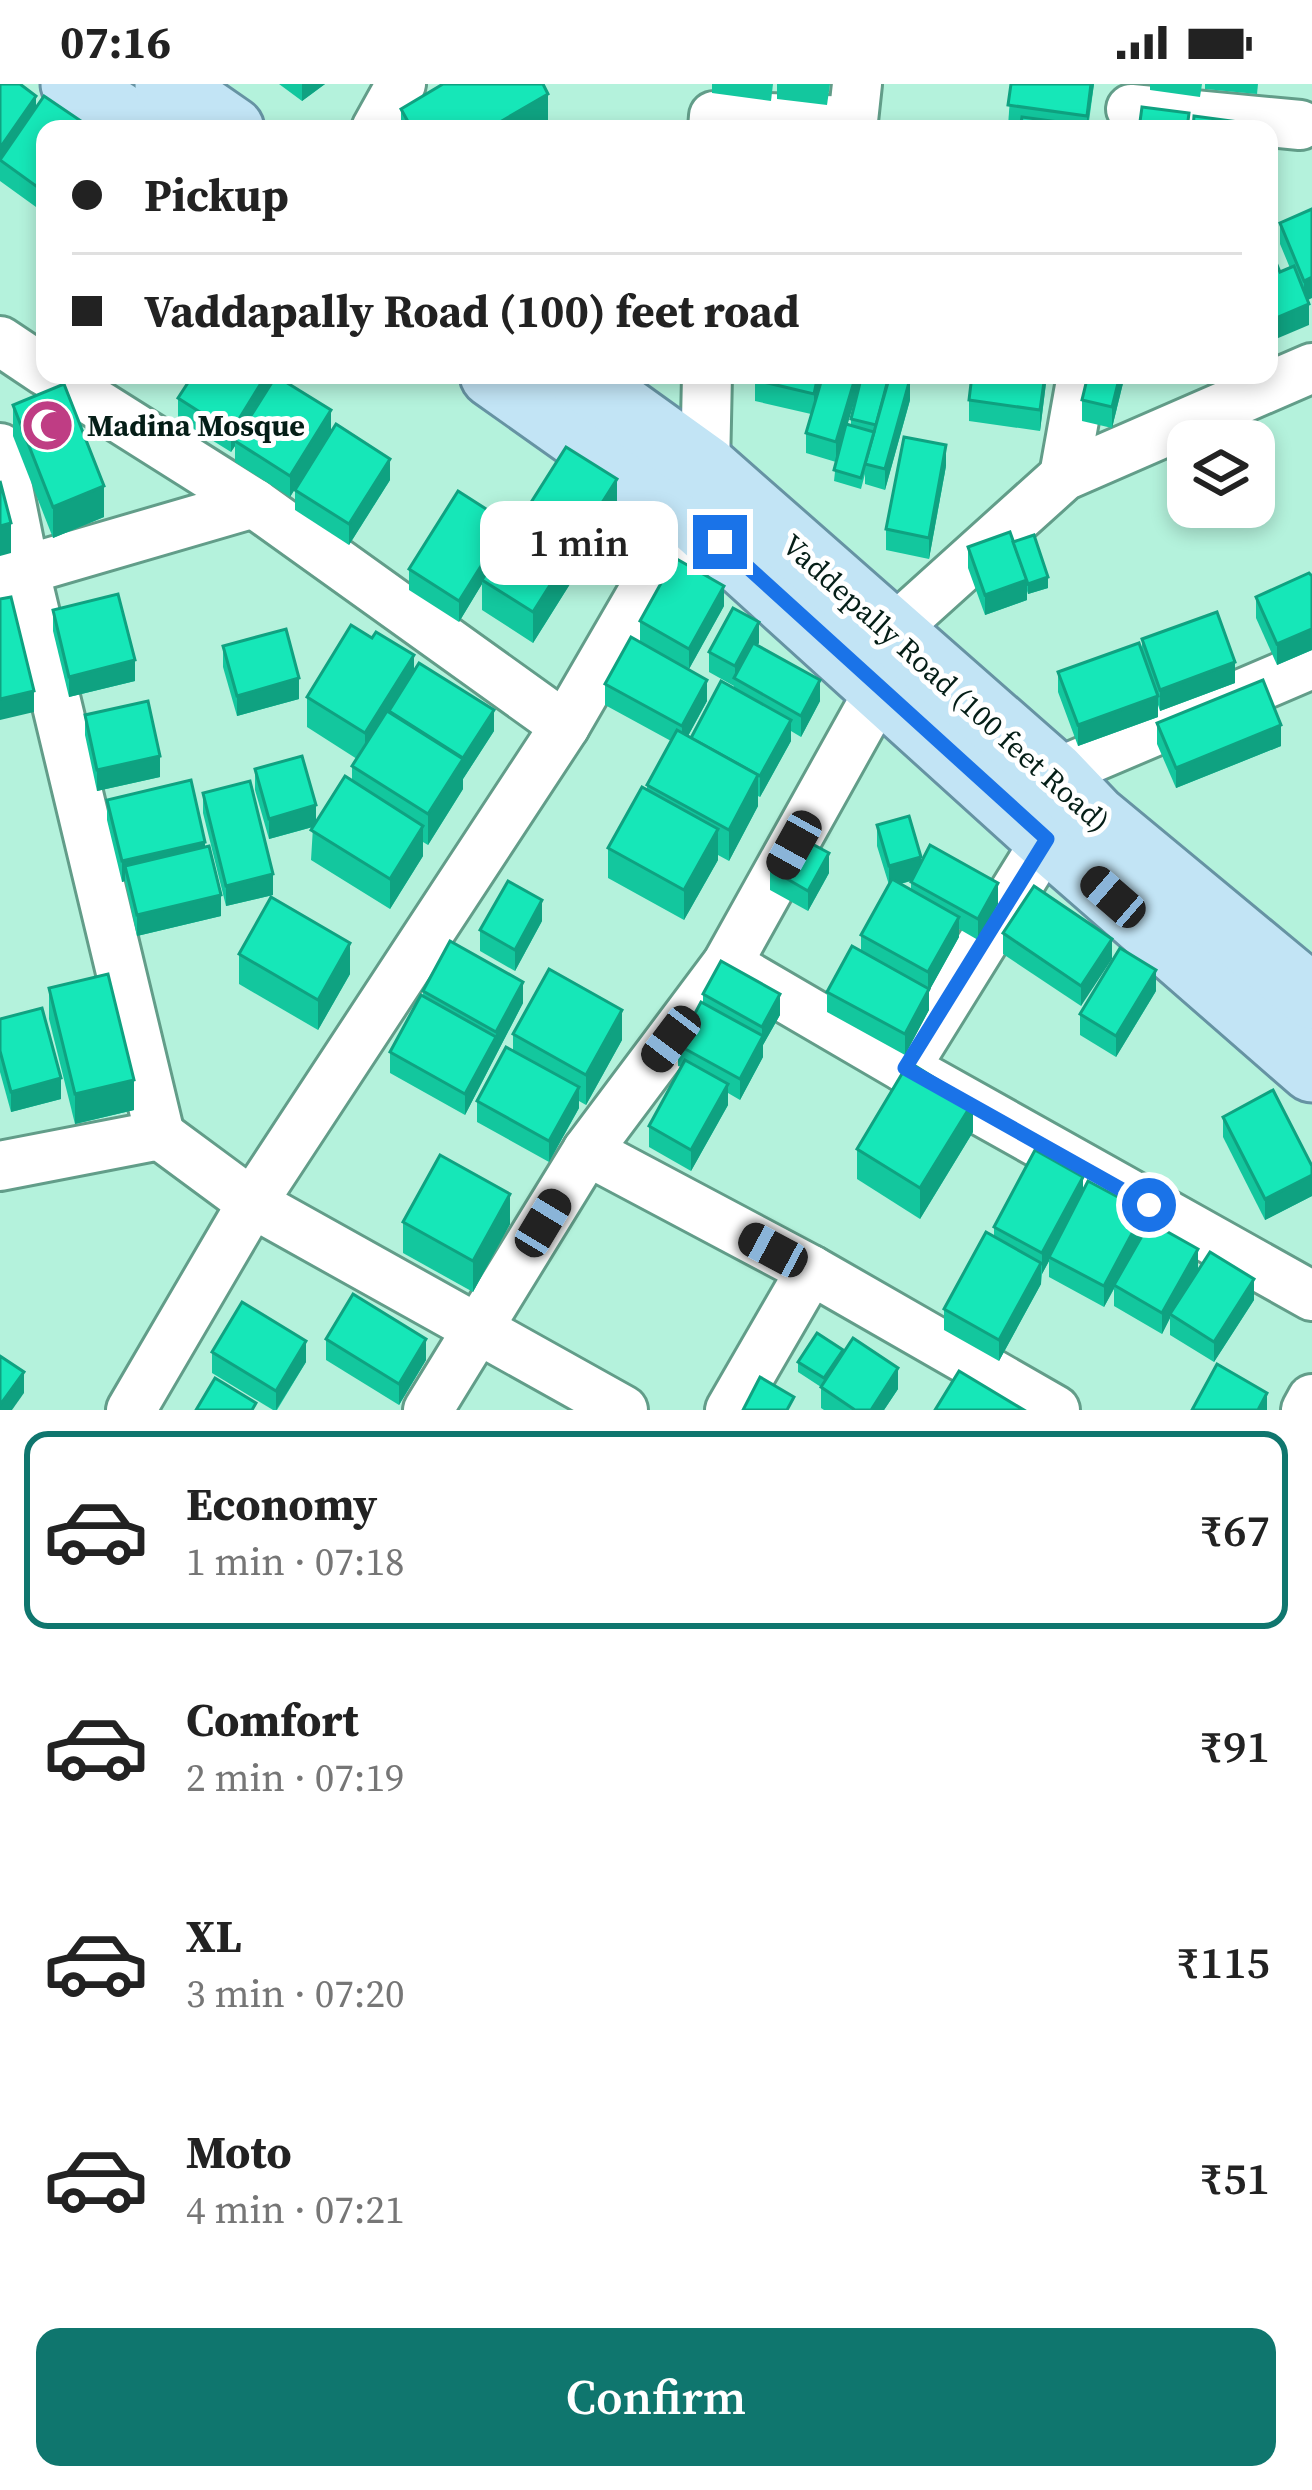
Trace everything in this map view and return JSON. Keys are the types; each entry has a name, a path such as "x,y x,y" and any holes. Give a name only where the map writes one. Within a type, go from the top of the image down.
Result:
{"main road":[{"path":"73,84 127,120"},
{"path":"167,84 219,120"},
{"path":"508,384 696,490"},
{"path":"586,384 696,490 887,659 1047,839 1312,1070"},
{"name":"Vaddepally Road (100 feet Road)","path":"887,659 1054,774 1112,832 1312,997"}],"street":[{"path":"381,120 401,84"},
{"path":"853,120 857,84"},
{"path":"1131,107 1253,120"},
{"path":"707,110 840,120"},
{"path":"1278,123 1300,125"},
{"path":"1278,383 1312,368"},
{"path":"61,384 254,503 566,725"},
{"path":"131,1410 252,1203 566,725 696,490 706,384"},
{"path":"1064,476 1080,384"},
{"path":"428,1410 586,1151 727,964 887,659 1064,476 1275,384"},
{"path":"0,448 12,574 160,1135 252,1203 623,1410"},
{"path":"12,574 254,503"},
{"path":"1054,774 1312,664"},
{"path":"905,1068 1047,839"},
{"path":"727,964 1312,1296"},
{"path":"0,1166 160,1135"},
{"path":"586,1151 811,1270 1055,1410"},
{"path":"730,1410 811,1270"},
{"path":"1306,1410 1312,1399"}],"building":[{"path":"0,84 20,84 36,96 0,148"},
{"path":"443,84 543,84 548,94 503,120 407,120 401,109"},
{"path":"1011,84 1091,84 1087,116 1008,105"},
{"path":"44,96 80,120 36,120 36,186 0,160"},
{"path":"1142,107 1189,113 1188,120 1140,120"},
{"path":"1312,209 1312,277 1304,281 1280,223"},
{"path":"1294,266 1309,304 1278,317 1278,267 1280,272"},
{"path":"64,384 104,486 53,507 13,405"},
{"path":"187,384 260,384 231,432 178,398"},
{"path":"271,384 289,384 331,410 290,476 235,441"},
{"path":"772,384 816,384 814,394"},
{"path":"820,384 853,384 836,442 806,433"},
{"path":"860,384 887,384 876,425 851,419"},
{"path":"887,384 909,384 885,469 865,464"},
{"path":"971,384 1044,384 1040,410 969,400"},
{"path":"1086,384 1118,384 1112,407 1082,400"},
{"path":"336,424 390,459 349,524 295,490"},
{"path":"846,424 874,432 861,478 834,470"},
{"path":"904,437 946,445 929,538 886,529"},
{"path":"566,447 617,479 533,612 482,580"},
{"path":"0,481 11,523 0,526"},
{"path":"458,491 508,523 459,601 409,569"},
{"path":"1010,532 1027,580 985,595 968,547"},
{"path":"1034,535 1048,577 1028,584 1013,542"},
{"path":"675,558 724,586 689,649 640,621"},
{"path":"1309,573 1312,629 1277,644 1256,597"},
{"path":"118,594 135,660 69,677 53,610"},
{"path":"11,597 34,691 0,699 0,599"},
{"path":"733,608 759,622 735,666 709,652"},
{"path":"1217,612 1235,662 1160,690 1142,639"},
{"path":"351,625 372,638 376,632 414,655 365,733 307,697"},
{"path":"286,629 299,678 237,696 223,646"},
{"path":"631,637 707,680 682,726 605,684"},
{"path":"753,643 820,680 801,716 734,678"},
{"path":"1139,643 1158,696 1078,725 1058,672"},
{"path":"419,663 494,710 463,758 389,711"},
{"path":"1263,680 1281,725 1176,768 1157,723"},
{"path":"721,681 791,720 760,776 691,738"},
{"path":"148,701 160,756 97,770 85,715"},
{"path":"387,711 463,759 428,814 352,766"},
{"path":"677,730 758,775 729,830 647,785"},
{"path":"302,756 316,805 269,819 255,769"},
{"path":"345,776 423,826 390,879 311,830"},
{"path":"191,780 205,842 122,861 107,800"},
{"path":"250,781 273,874 226,886 203,793"},
{"path":"642,787 718,829 684,890 608,848"},
{"path":"909,816 921,857 889,866 877,825"},
{"path":"790,832 829,853 808,891 770,869"},
{"path":"930,845 998,883 978,919 911,882"},
{"path":"209,846 221,895 137,915 125,866"},
{"path":"892,879 959,917 928,972 861,935"},
{"path":"508,881 542,900 515,950 480,930"},
{"path":"1034,886 1112,939 1081,986 1003,933"},
{"path":"271,897 350,943 318,1000 239,954"},
{"path":"450,941 523,982 496,1032 423,991"},
{"path":"852,946 929,989 905,1034 827,992"},
{"path":"1120,948 1156,970 1116,1036 1080,1014"},
{"path":"721,961 780,994 762,1027 703,994"},
{"path":"549,969 622,1010 586,1075 513,1034"},
{"path":"108,974 134,1080 75,1094 49,988"},
{"path":"421,995 496,1037 465,1094 390,1052"},
{"path":"701,1002 763,1036 740,1079 678,1045"},
{"path":"42,1008 61,1078 11,1092 0,1051 0,1019"},
{"path":"506,1047 579,1087 549,1141 477,1101"},
{"path":"685,1060 728,1084 691,1150 649,1126"},
{"path":"909,1062 973,1102 920,1188 857,1149"},
{"path":"1273,1090 1312,1166 1312,1175 1265,1199 1223,1117"},
{"path":"1035,1150 1083,1177 1042,1253 994,1227"},
{"path":"440,1155 510,1194 473,1261 403,1222"},
{"path":"1088,1181 1144,1211 1104,1286 1049,1257"},
{"path":"1150,1222 1198,1249 1162,1313 1114,1285"},
{"path":"986,1232 1041,1263 999,1340 944,1309"},
{"path":"1210,1252 1254,1279 1214,1342 1170,1314"},
{"path":"353,1294 426,1339 399,1384 326,1339"},
{"path":"242,1302 306,1341 276,1391 212,1352"},
{"path":"817,1333 843,1350 824,1378 798,1362"},
{"path":"853,1338 898,1368 871,1410 855,1410 821,1387"},
{"path":"0,1356 24,1372 0,1405"},
{"path":"1217,1364 1267,1393 1258,1410 1192,1410"},
{"path":"959,1371 1024,1410 935,1410"},
{"path":"760,1377 794,1397 787,1410 743,1410"},
{"path":"215,1378 256,1403 252,1410 196,1410"}],"place":[{"name":"Madina Mosque","path":"48,425"}],"route":[{"path":"720,542 1047,839 905,1068 1149,1205"}]}
